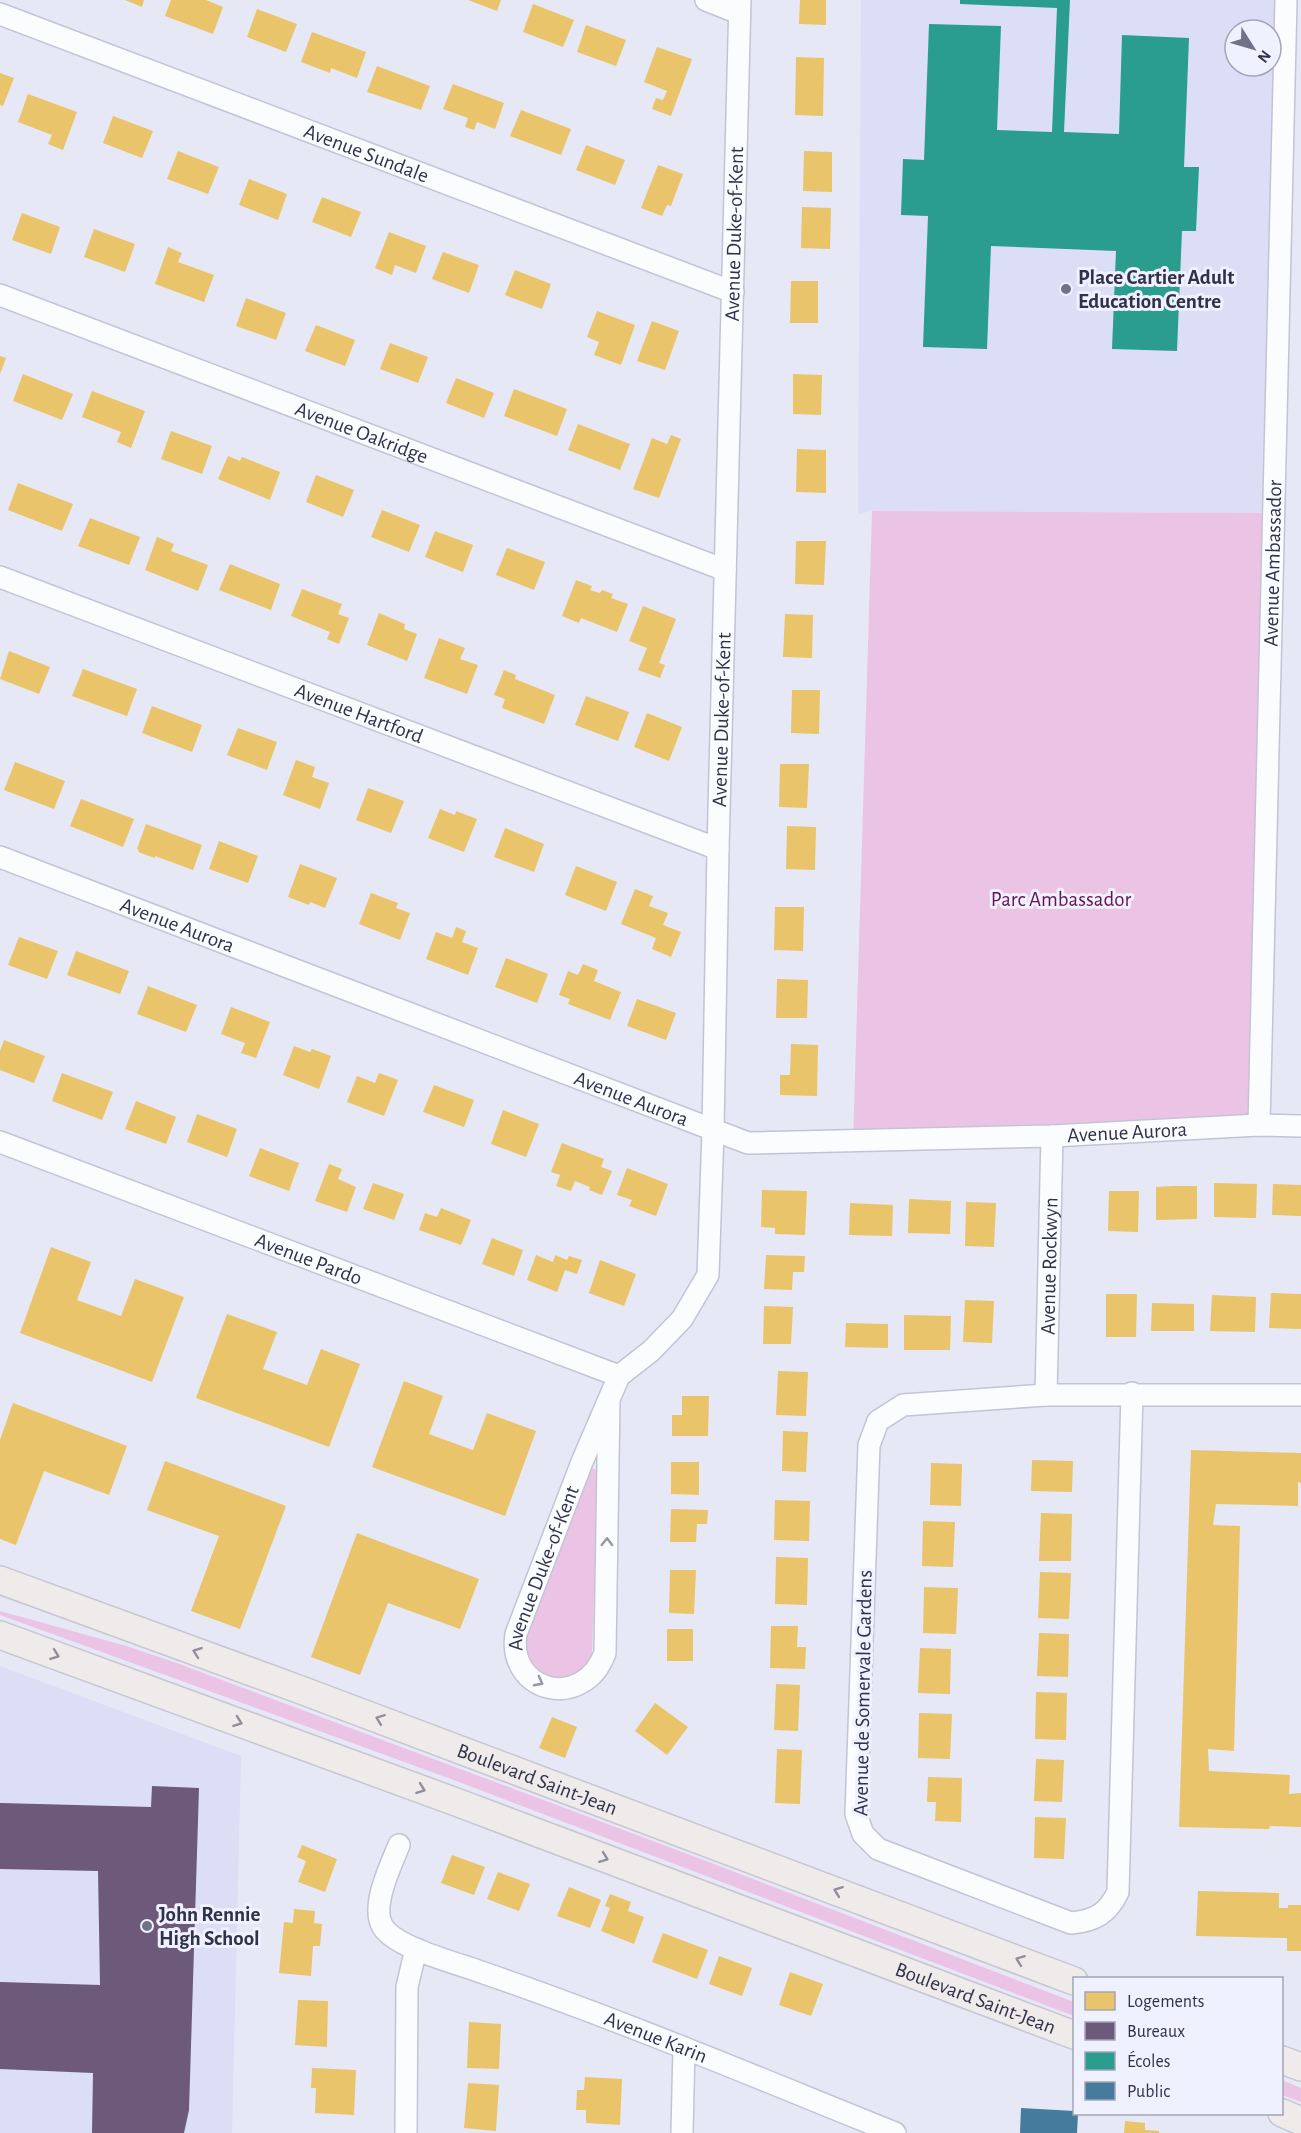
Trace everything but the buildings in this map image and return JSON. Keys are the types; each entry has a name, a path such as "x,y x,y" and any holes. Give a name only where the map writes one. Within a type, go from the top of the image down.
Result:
{"main road":[{"name":"Boulevard Saint-Jean","path":"0,1580 333,1702 1073,1981"},
{"name":"Boulevard Saint-Jean","path":"0,1635 456,1802 1073,2035"},
{"path":"1283,2061 1301,2067"},
{"path":"1283,2115 1301,2121"}],"street":[{"path":"706,0 740,6"},
{"name":"Avenue Ambassador","path":"1259,1125 1286,0"},
{"name":"Avenue Duke-of-Kent","path":"609,1399 605,1653 595,1671 582,1683 573,1687 556,1689 534,1680 522,1668 515,1652 516,1634 582,1462 609,1399 619,1376 651,1351 682,1319 708,1275 740,6"},
{"name":"Avenue Sundale","path":"0,14 733,292"},
{"name":"Avenue Oakridge","path":"0,295 725,570"},
{"name":"Avenue Hartford","path":"0,577 718,849"},
{"name":"Avenue Aurora","path":"0,857 748,1143 1052,1136 1259,1125 1301,1126"},
{"name":"Avenue Rockwyn","path":"1046,1395 1052,1136"},
{"name":"Avenue Pardo","path":"0,1142 619,1376"},
{"name":"Avenue de Somervale Gardens","path":"1132,1393 1118,1892 1111,1906 1099,1916 1071,1923 878,1849 862,1834 856,1814 869,1445 878,1420 903,1405 1046,1395 1132,1393 1301,1395"},
{"path":"399,1845 380,1899 380,1923 392,1937 416,1949 407,1987 406,2133"},
{"name":"Avenue Karin","path":"416,1949 503,1979 684,2048 895,2133"},
{"path":"682,2133 684,2048"}],"shaded area":[{"name":"Place Cartier Adult Education Centre","path":"861,0 1279,0 1279,18 1223,18 1223,78 1277,78 1267,513 872,511 858,514"},
{"path":"0,1666 241,1756 232,2133 0,2133"}],"green space":[{"name":"Parc Ambassador","path":"872,511 1267,513 1259,1125 853,1142"},
{"path":"589,1468 598,1470 592,1654 576,1673 553,1678 537,1670 528,1659 526,1635"},
{"path":"0,1611 123,1645 174,1662 701,1859 1073,2002 1073,2016 451,1779 0,1615"},
{"path":"1283,2080 1301,2088 1301,2102 1283,2095"}],"place":[{"name":"Place Cartier Adult Education Centre","path":"1066,289"},
{"name":"John Rennie High School","path":"147,1926"}]}
